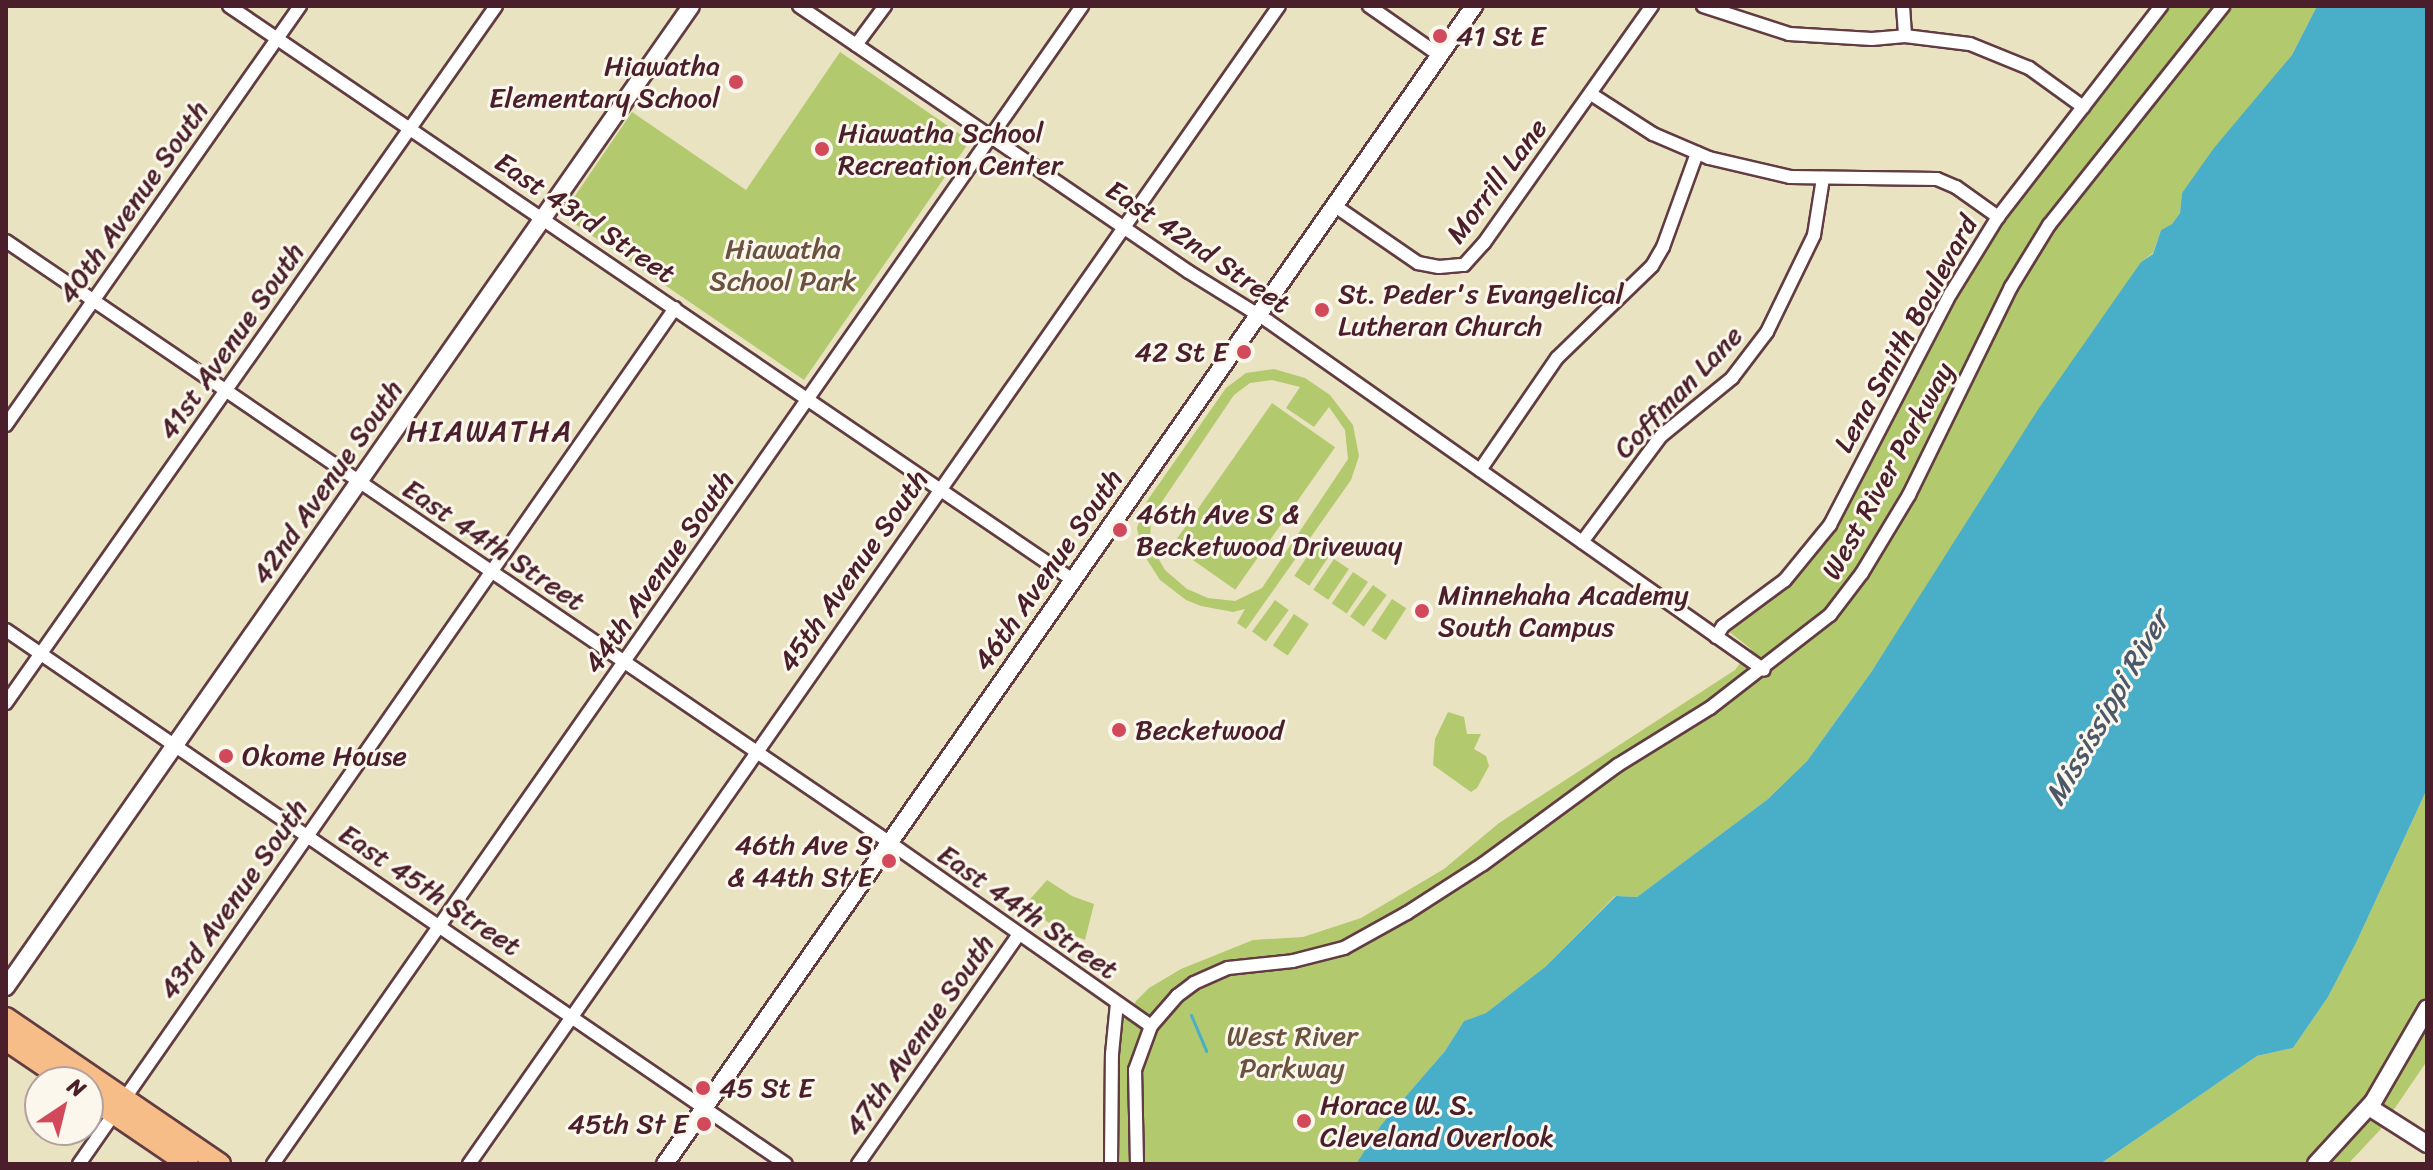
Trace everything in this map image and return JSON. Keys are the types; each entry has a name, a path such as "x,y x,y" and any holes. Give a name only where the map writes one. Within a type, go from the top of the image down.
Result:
{"main road":[{"path":"6,1018 188,1164"},
{"path":"6,1040 44,1066"},
{"path":"104,1101 119,1106 220,1164"}],"street":[{"name":"East 43rd Street","path":"229,6 1073,580"},
{"name":"40th Avenue South","path":"6,425 300,6"},
{"name":"41st Avenue South","path":"6,703 496,6"},
{"name":"42nd Avenue South","path":"6,987 691,6"},
{"name":"East 42nd Street","path":"799,6 1257,314 1764,670"},
{"path":"856,45 885,6"},
{"name":"44th Avenue South","path":"273,1164 1082,6"},
{"name":"45th Avenue South","path":"469,1164 1279,6"},
{"path":"1369,6 1439,55"},
{"name":"46th Avenue South","path":"665,1164 1474,6"},
{"name":"Morrill Lane","path":"1335,206 1418,263 1439,267 1464,265 1484,243 1652,6"},
{"path":"1703,6 1789,34 1872,39 1905,36 1970,44 2029,68 2083,107"},
{"path":"1903,6 1905,36"},
{"name":"Lena Smith Boulevard","path":"1716,637 1723,626 1785,580 1830,525 1951,293 1998,217 2161,6"},
{"name":"West River Parkway","path":"1137,1164 1135,1070 1151,1026 1177,996 1228,968 1316,956 1344,948 1407,913 1483,864 1572,796 1764,670 1830,615 1855,582 1935,447 2011,287 2049,225 2223,6"},
{"path":"1591,94 1631,122 1697,153 1790,177 1937,179 1956,187 1998,217"},
{"path":"1480,470 1557,358 1652,266 1663,247 1697,153"},
{"name":"Coffman Lane","path":"1582,542 1661,436 1732,378 1767,332 1814,235 1823,178"},
{"name":"East 44th Street","path":"6,241 889,842 1151,1026"},
{"name":"43rd Avenue South","path":"79,1164 675,308"},
{"name":"East 45th Street","path":"6,630 786,1164"},
{"name":"47th Avenue South","path":"858,1164 1019,934"},
{"path":"1111,1164 1112,1054 1117,1003"},
{"path":"2316,1164 2373,1102 2427,1009"},
{"path":"2373,1102 2427,1133"},
{"path":"2373,1102 2427,1144"}],"green space":[{"name":"West River Parkway","path":"2170,6 2317,6 2292,55 2182,193 2180,213 2172,224 2161,230 2153,253 2141,262 1872,671 1807,761 1768,799 1637,897 1615,896 1545,967 1486,1013 1464,1021 1445,1051 1381,1125 1356,1164 1116,1164 1118,1030 1136,1001 1149,988 1181,969 1253,940 1303,937 1361,918 1444,869 1499,823 1735,670 1751,649 1728,631 1789,585 1835,529 1957,296 2003,221"},
{"name":"Hiawatha School Park","path":"840,52 970,141 804,380 562,215 632,112 746,190"},
{"path":"1274,369 1305,378 1330,395 1353,425 1359,456 1351,480 1246,629 1237,623 1245,609 1233,612 1201,606 1186,600 1160,580 1142,552 1137,528 1147,501 1226,388 1246,373","holes":["1272,380 1300,387 1286,408 1314,427 1329,407 1345,430 1348,459 1262,588 1235,601 1208,598 1187,589 1165,570 1150,544 1151,518 1234,395 1250,383"]},
{"path":"1272,403 1335,447 1235,590 1172,546"},
{"path":"1315,545 1330,555 1309,586 1294,576"},
{"path":"1334,559 1349,569 1328,600 1313,590"},
{"path":"1353,572 1368,582 1347,614 1332,604"},
{"path":"1373,585 1387,595 1364,627 1350,617"},
{"path":"1392,599 1406,608 1386,640 1371,631"},
{"path":"1275,600 1289,610 1266,642 1252,632"},
{"path":"1294,614 1309,624 1288,656 1273,646"},
{"path":"1448,712 1464,717 1467,734 1481,734 1474,749 1486,756 1489,766 1477,788 1471,792 1433,765 1435,739"},
{"path":"2427,789 2427,1061 2380,1130 2348,1164 2100,1164 2257,1056 2293,1048 2328,997 2356,943"},
{"path":"1047,880 1072,896 1094,904 1085,940 1058,929 1024,906"}],"water":[{"name":"Mississippi River","path":"2317,6 2427,6 2427,789 2356,943 2328,997 2293,1048 2257,1056 2100,1164 1356,1164 1381,1125 1445,1051 1464,1021 1486,1013 1545,967 1616,896 1637,897 1768,799 1807,761 1872,671 2037,411 2141,262 2153,254 2161,230 2172,224 2180,213 2182,193 2214,148 2292,55"}],"waterway":[{"path":"1191,1015 1206,1051"}],"place":[{"name":"41 St E","path":"1440,36"},
{"name":"Hiawatha Elementary School","path":"736,82"},
{"name":"Hiawatha School Recreation Center","path":"822,149"},
{"name":"St. Peder's Evangelical Lutheran Church","path":"1322,310"},
{"name":"42 St E","path":"1244,352"},
{"name":"46th Ave S & Becketwood Driveway","path":"1120,530"},
{"name":"Minnehaha Academy South Campus","path":"1422,611"},
{"name":"Becketwood","path":"1119,730"},
{"name":"Okome House","path":"226,756"},
{"name":"46th Ave S & 44th St E","path":"889,861"},
{"name":"45 St E","path":"703,1088"},
{"name":"Horace W. S. Cleveland Overlook","path":"1304,1121"},
{"name":"45th St E","path":"704,1124"}],"district":[{"name":"HIAWATHA","path":"490,431"}]}
